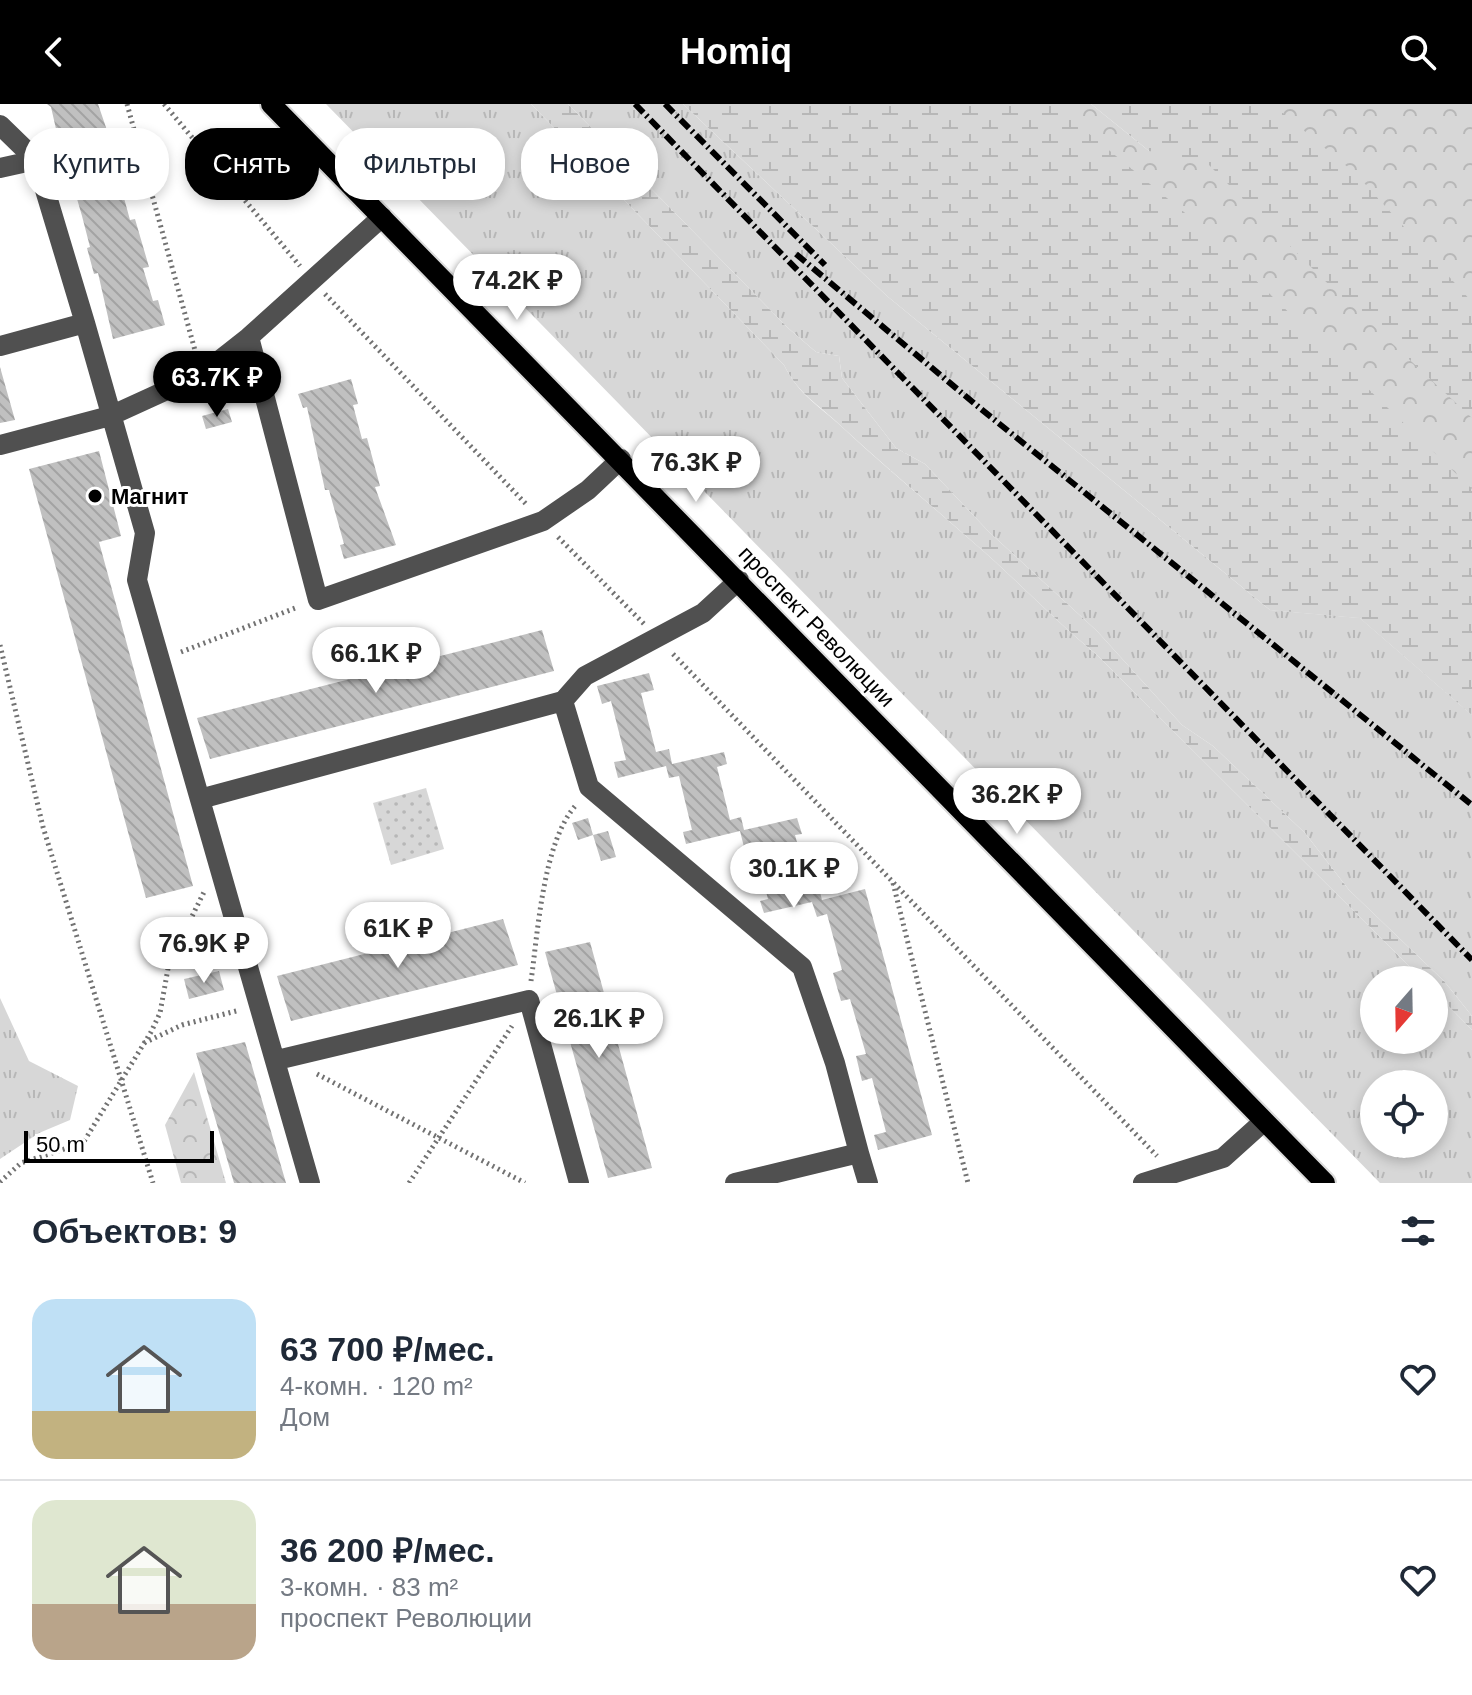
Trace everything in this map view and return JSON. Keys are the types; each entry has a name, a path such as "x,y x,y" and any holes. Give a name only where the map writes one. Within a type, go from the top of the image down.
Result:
{"main road":[{"name":"проспект Революции","path":"271,104 1325,1183"}],"lane":[{"path":"0,125 24,148"},
{"path":"0,168 24,163"},
{"path":"48,200 145,533 137,580 260,1005 281,1059 310,1183"},
{"path":"0,445 110,416 202,374 249,337 382,217"},
{"path":"0,346 85,323"},
{"path":"249,337 318,600 543,521 588,490 621,459"},
{"path":"200,799 563,701 585,676 703,613 739,580"},
{"path":"563,701 589,787 802,967 835,1063 868,1183"},
{"path":"281,1059 529,1000 579,1183"},
{"path":"1143,1183 1223,1158 1263,1122"},
{"path":"735,1183 859,1153"}],"path":[{"path":"127,104 202,374"},
{"path":"160,660 318,600"},
{"path":"0,645 43,827 153,1183"},
{"path":"0,1182 21,1163 83,1143 160,1013 169,963 197,910 217,857"},
{"path":"893,882 968,1183"},
{"path":"143,1043 182,1025 260,1005"},
{"path":"281,1059 525,1183"}],"green space":[{"path":"326,104 531,104 554,128 521,128 521,200 624,200 784,365 809,398 1096,654 1409,966 1360,966 1360,1054 1448,1054 1448,1005 1472,1030 1472,1183 1380,1183 420,200 505,200 505,128 349,128"},
{"path":"531,104 568,104 592,128 554,128"},
{"path":"568,104 683,104 887,296 1270,610 1360,618 1472,715 1472,1016 1448,986 1448,966 1428,966 1349,890 1305,833 1213,746 1182,725 1097,631 989,532 925,464 896,448 842,378 839,356 816,352 788,328 658,196 658,128 592,128"},
{"path":"683,104 1053,104 1190,217 1472,489 1472,715 1360,618 1270,610 887,296"},
{"path":"1020,104 1091,104 1149,151 1242,104 1472,104 1472,715 1360,618 1270,610"},
{"path":"1091,104 1272,104 1356,174 1472,302 1472,418 1323,279 1206,162 1149,151"},
{"path":"658,196 788,328 816,352 839,356 842,378 896,448 925,464 989,532 1097,631 1182,725 1213,746 1305,833 1349,890 1428,966 1409,966 1096,654 802,391 784,365 624,200 658,200"},
{"path":"426,788 444,849 391,865 373,803"},
{"path":"1448,986 1472,1016 1472,1030 1448,1005"},
{"path":"0,998 29,1061 78,1086 70,1120 39,1133 0,1159"},
{"path":"194,1072 226,1183 181,1183 165,1125"}],"building":[{"path":"47,104 98,104 106,128 56,128 51,107"},
{"path":"77,200 125,200 130,220 135,219 149,267 143,268 153,301 158,300 165,325 113,339 98,273 94,274 87,248 90,247"},
{"path":"0,367 15,420 0,423"},
{"path":"351,379 358,404 353,405 362,439 367,438 380,486 375,487 396,545 344,559 340,545 344,544 329,490 325,490 307,407 303,408 298,394"},
{"path":"228,409 232,422 206,429 202,416"},
{"path":"99,451 121,536 99,542 193,886 146,898 29,469"},
{"path":"542,630 554,671 210,759 197,718"},
{"path":"649,673 654,690 641,693 656,752 669,749 672,764 724,752 727,764 717,767 730,820 741,817 744,830 797,818 802,834 795,835 809,886 818,884 822,900 865,889 932,1135 878,1150 874,1135 886,1132 872,1078 862,1081 856,1056 866,1054 850,999 841,1001 833,973 842,970 827,914 817,917 812,902 764,913 760,901 768,899 753,845 744,847 740,831 686,844 683,832 692,830 679,776 669,778 666,766 618,778 614,762 626,760 611,701 602,704 597,686"},
{"path":"588,818 593,835 578,840 572,823"},
{"path":"608,831 616,857 601,861 593,835"},
{"path":"503,919 518,965 291,1021 277,976"},
{"path":"590,942 652,1168 608,1178 545,952"},
{"path":"219,971 224,990 189,999 184,979"},
{"path":"245,1042 286,1183 234,1183 196,1053"}],"railway":[{"path":"635,104 1472,960"},
{"path":"665,104 825,265"},
{"path":"796,254 981,409 1472,805"}],"place":[{"name":"Магнит","path":"95,496"}]}
